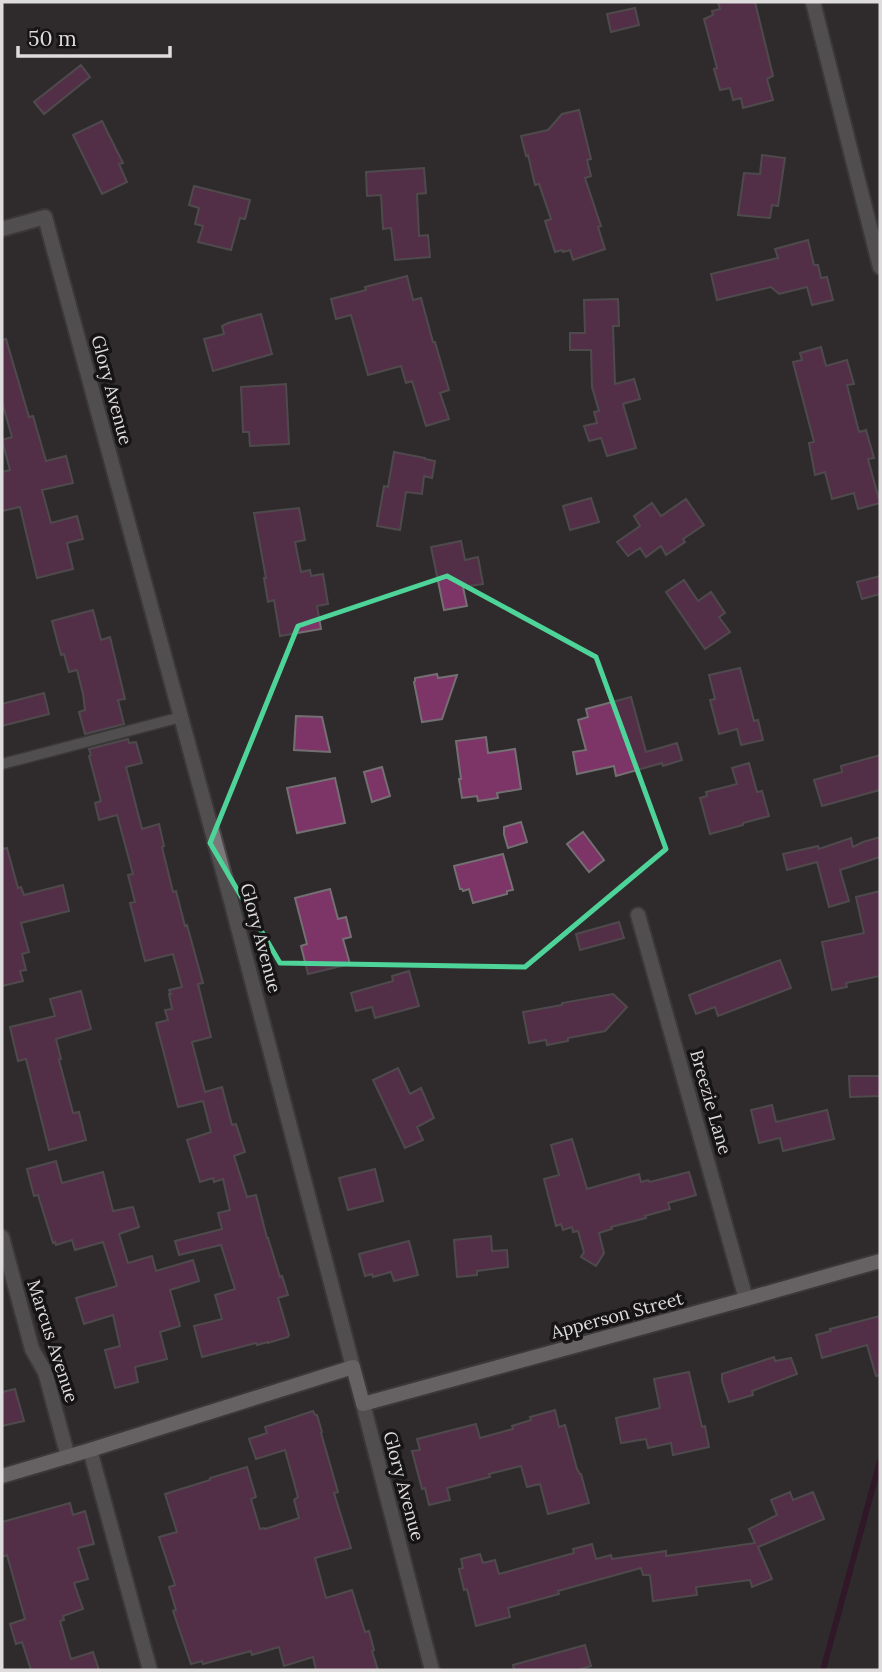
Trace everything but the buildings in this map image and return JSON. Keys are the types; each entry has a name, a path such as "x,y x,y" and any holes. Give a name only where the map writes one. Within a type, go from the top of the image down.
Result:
{"street":[{"path":"813,2 880,267"},
{"name":"Glory Avenue","path":"2,229 46,216 432,1670"},
{"name":"Breezie Lane","path":"638,915 746,1299"},
{"name":"Marcus Avenue","path":"2,1237 32,1349 45,1372 68,1457"},
{"name":"Apperson Street","path":"363,1404 880,1261"},
{"path":"2,1476 353,1367"},
{"path":"90,1450 150,1670"}],"lane":[{"path":"2,764 181,717"}],"highlighted area":[{"path":"447,576 596,657 666,849 525,967 280,963 210,843 298,626"}],"waterway":[{"path":"823,1670 880,1461"}]}
